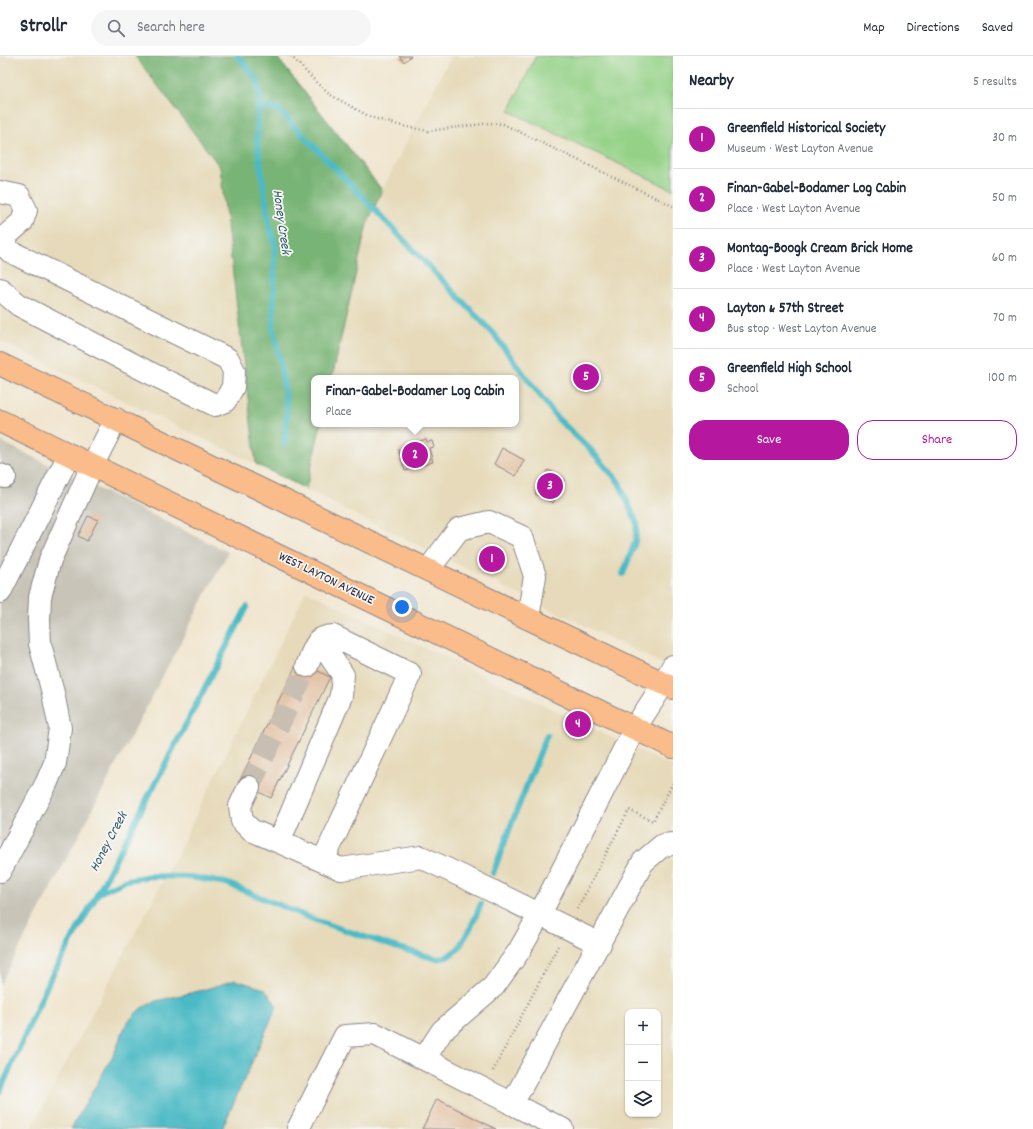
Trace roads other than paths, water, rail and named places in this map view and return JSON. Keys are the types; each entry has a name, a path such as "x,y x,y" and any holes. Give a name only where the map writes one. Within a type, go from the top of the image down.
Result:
{"main road":[{"path":"0,364 528,618 670,679"},
{"name":"WEST LAYTON AVENUE","path":"0,421 673,747"}],"lane":[{"path":"0,192 19,196 26,210 22,222 0,241 10,252 228,358 234,371 233,387 225,401 215,405 19,305 0,289"},
{"path":"0,871 46,784 55,763 60,728 53,692 40,644 40,597 50,560 92,466 116,420"},
{"path":"0,592 69,455"},
{"path":"428,570 459,529 489,522 522,537 535,576 528,618"},
{"path":"307,666 319,640 325,636 333,636 410,674 323,862"},
{"path":"279,842 341,696 343,675 319,640"},
{"path":"424,1059 442,1031 494,986 519,951 540,914 635,728 670,679"},
{"path":"249,787 240,806 242,821 251,830 341,870 421,857 600,944"},
{"path":"512,1104 644,862 663,845 673,844"},
{"path":"298,1129 345,1036 374,1034 562,1129"}],"water":[{"path":"235,980 265,989 277,1006 222,1129 71,1129 115,1052 126,1024 140,1009 156,1001 203,990"}],"waterway":[{"name":"Honey Creek","path":"238,56 257,80 260,96 258,107 257,141 269,223 275,245 273,328 281,366 287,408 285,444"},
{"path":"258,107 278,109 492,332 558,419 590,449 619,482 637,524 635,542 623,574"},
{"name":"Honey Creek","path":"0,1091 50,979 98,893 247,607"},
{"path":"493,873 547,735"},
{"path":"98,893 127,880 150,876 190,877 226,883 315,920 395,947 437,959 447,957 458,949 471,927 481,904"}],"tunnel":[{"path":"249,787 307,666"}],"place":[{"name":"Greenfield High School","path":"586,377"},
{"name":"Finan-Gabel-Bodamer Log Cabin","path":"415,455"},
{"name":"Montag-Boogk Cream Brick Home","path":"550,486"},
{"name":"Greenfield Historical Society","path":"492,559"},
{"name":"Layton & 57th Street","path":"578,724"}]}
